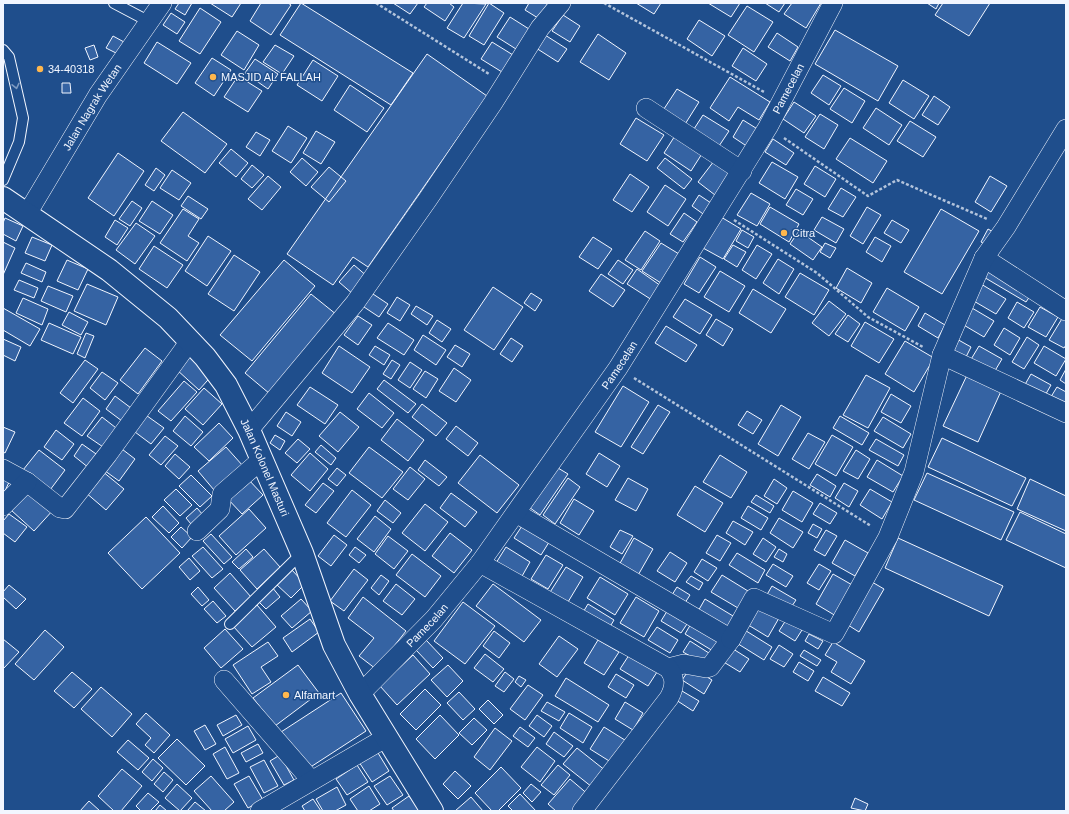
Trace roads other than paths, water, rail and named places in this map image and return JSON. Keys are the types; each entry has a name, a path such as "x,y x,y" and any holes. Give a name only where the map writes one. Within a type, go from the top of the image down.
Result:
{"main road":[{"name":"Jalan Kolonel Masturi","path":"3,198 110,270 168,318 205,357 226,385 248,430 260,461 302,553 334,644 360,694 432,811"}],"street":[{"name":"Jalan Nagrak Wetan","path":"27,214 98,95 162,3"},
{"path":"248,430 355,303 493,103 503,84 540,28 562,3"},
{"name":"Pamecelan","path":"360,694 434,619 480,563 618,368 718,210 768,127 833,3"},
{"path":"646,108 742,171"},
{"path":"668,668 684,664 706,668 710,667 731,639 754,598 834,634 888,537 914,472 942,355 984,258 1006,227 1066,129"},
{"path":"984,258 1066,311"},
{"path":"3,469 27,482 60,508 62,509 67,507 108,454 190,341"},
{"path":"942,355 1066,413"},
{"path":"197,531 220,509 222,494 260,461"},
{"path":"3,506 27,482"},
{"path":"516,513 731,639"},
{"path":"480,563 668,668 673,674 673,690 669,698 582,811"},
{"path":"224,680 311,780"},
{"path":"260,811 387,737"}],"lane":[{"path":"114,3 150,22"},
{"path":"3,50 9,57 23,118 19,142 3,180"},
{"path":"230,624 302,553"}],"place":[{"name":"34-40318","path":"40,69"},
{"name":"MASJID AL FALLAH","path":"213,77"},
{"name":"Citra","path":"784,233"},
{"name":"Alfamart","path":"286,695"}]}
